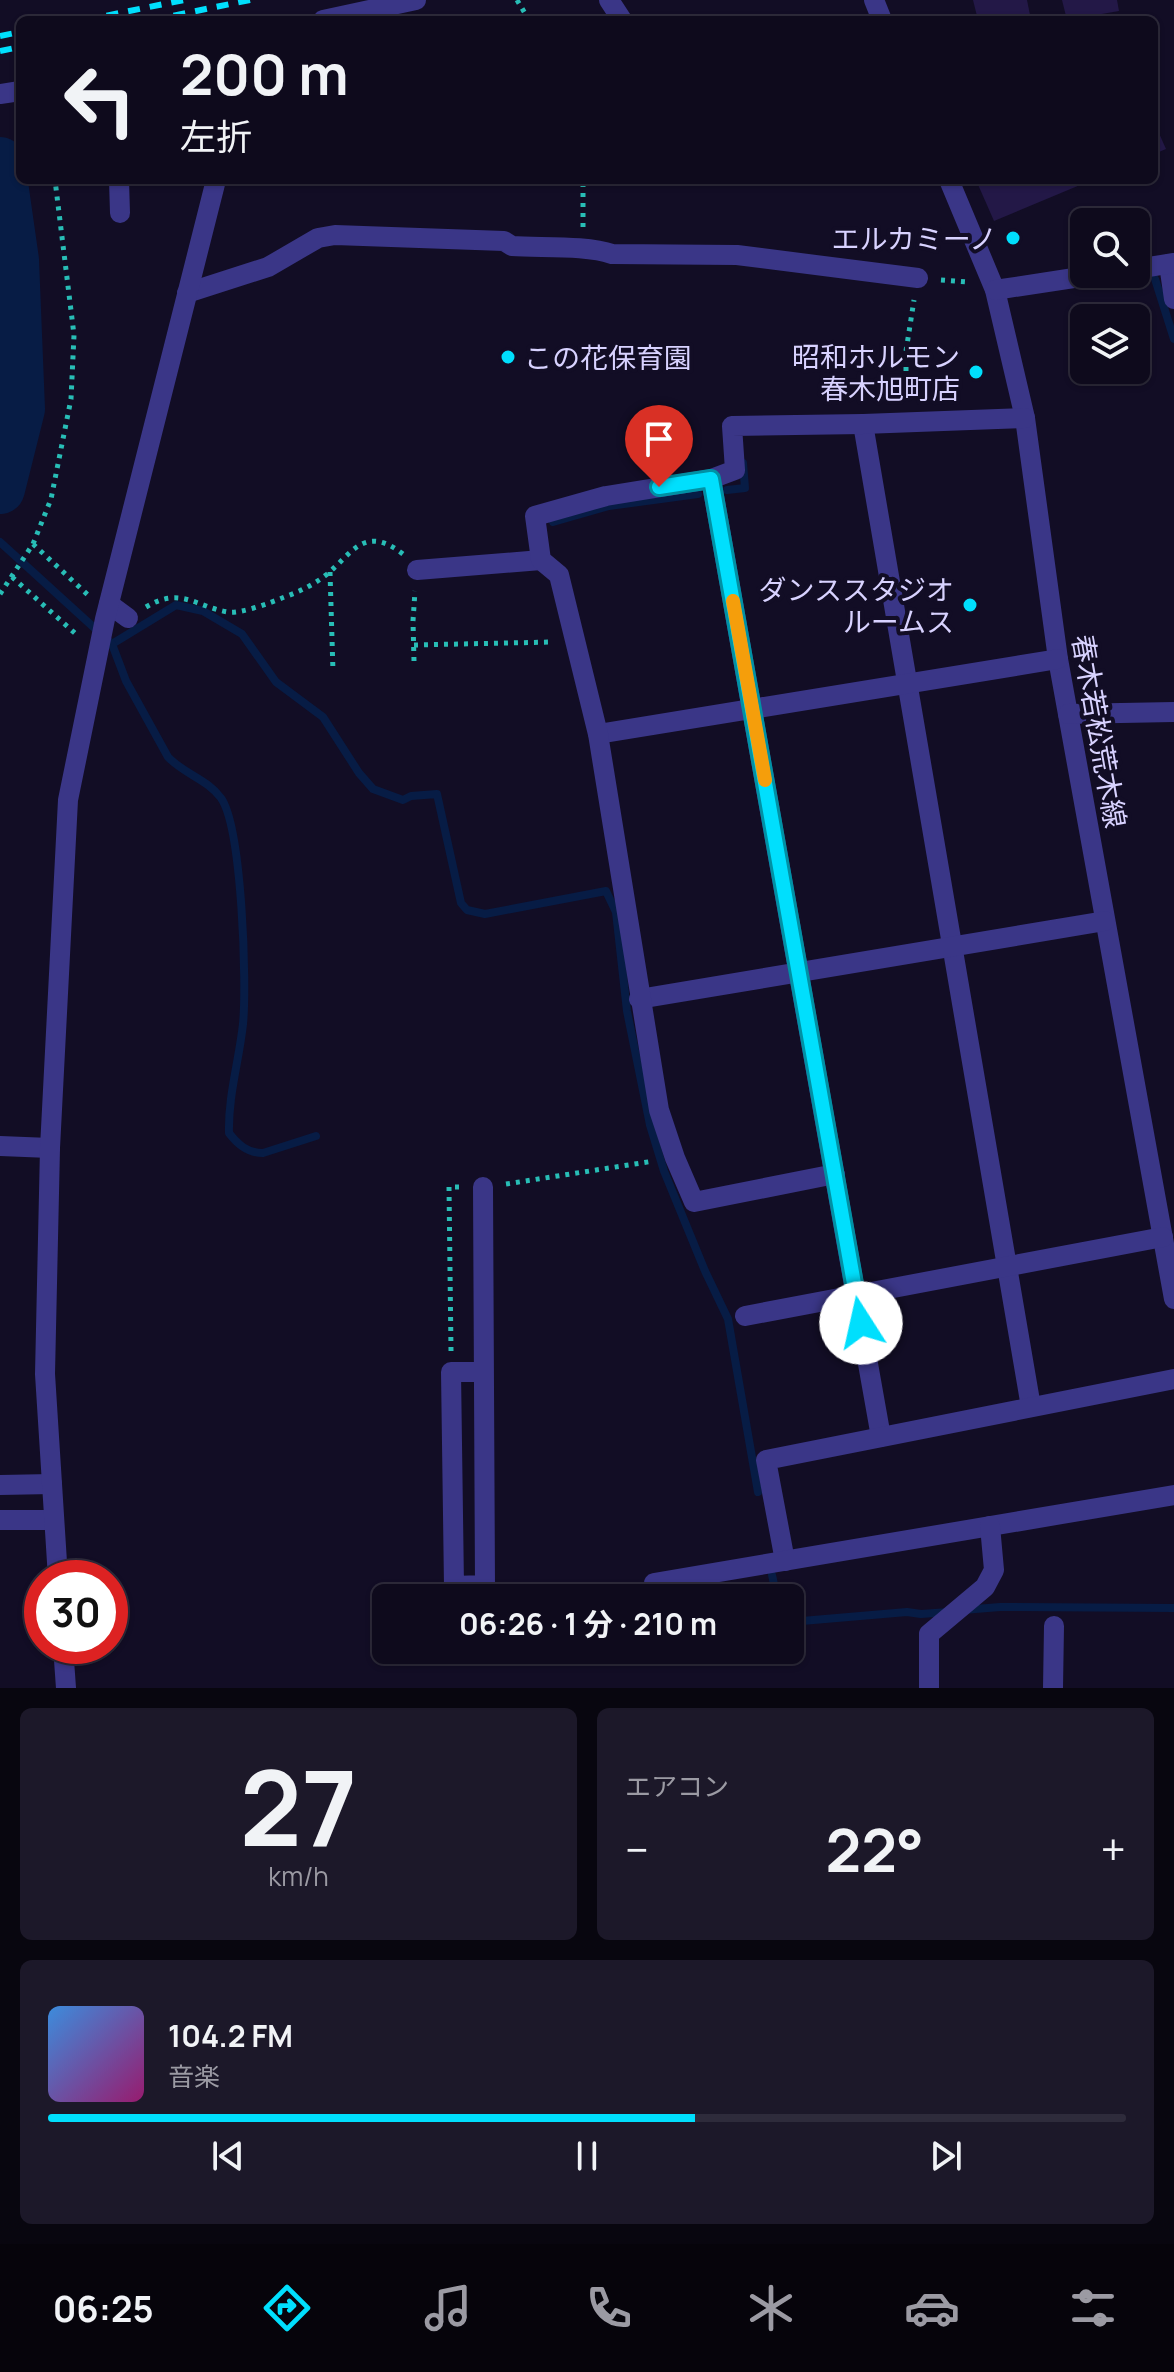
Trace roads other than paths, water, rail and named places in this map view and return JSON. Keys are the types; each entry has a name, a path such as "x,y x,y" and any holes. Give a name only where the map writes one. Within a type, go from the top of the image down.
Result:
{"street":[{"path":"342,16 416,0"},
{"path":"119,184 120,213"},
{"path":"57,1560 45,1374 50,1148 68,800 107,611 215,184"},
{"name":"春木若松荒木線","path":"951,184 994,287 1025,418 1058,659 1168,1248 1174,1299"},
{"path":"187,293 268,267 318,238 335,235 504,241 512,246 595,248 612,254 737,255 918,278"},
{"path":"1150,267 1172,263 1174,299"},
{"path":"994,287 1070,278"},
{"path":"835,1174 694,1202 659,1110 598,734 559,575 541,560 535,516 606,496 711,479 735,470 732,426 1025,418"},
{"path":"863,424 1031,1407"},
{"path":"711,479 881,1437"},
{"path":"417,570 541,560"},
{"path":"107,611 128,618"},
{"path":"598,734 1058,659"},
{"path":"1068,714 1174,712"},
{"path":"639,999 1105,921"},
{"path":"0,1146 50,1148"},
{"path":"483,1187 485,1585 454,1586 451,1372 483,1372"},
{"path":"745,1316 1007,1267 1168,1248"},
{"path":"785,1561 766,1460 1174,1379"},
{"path":"0,1485 52,1484"},
{"path":"654,1583 1174,1495"},
{"path":"0,1520 54,1520"},
{"path":"929,1688 929,1634 985,1587 994,1570 990,1526"},
{"path":"1053,1688 1054,1626"},
{"path":"64,1664 66,1688"}],"waterway":[{"path":"0,162 14,260 20,409 0,489"},
{"path":"1155,279 1174,339"},
{"path":"727,490 745,488 743,463"},
{"path":"553,522 609,506 698,494"},
{"path":"0,542 112,644 176,605 203,611 242,634 276,682 323,717 373,789 403,800 411,796 437,794 461,903 467,910 485,914 606,891 616,912 627,1011 650,1125 664,1171 728,1319 758,1492"},
{"path":"112,644 126,681 168,757 221,798 234,840 244,976 243,1024 229,1133 244,1148 263,1153 316,1136"},
{"path":"772,1575 774,1584"},
{"path":"963,1610 1000,1607 1174,1608"},
{"path":"804,1621 907,1612 949,1612"}],"railway":[{"path":"105,16 184,0"},
{"path":"172,16 250,0"},
{"path":"0,36 16,33"},
{"path":"0,51 16,48"}],"place":[{"name":"エルカミーノ","path":"1013,238"},
{"name":"この花保育園","path":"508,357"},
{"name":"昭和ホルモン 春木旭町店","path":"976,372"},
{"name":"ダンススタジオ ルームス","path":"970,605"}]}
